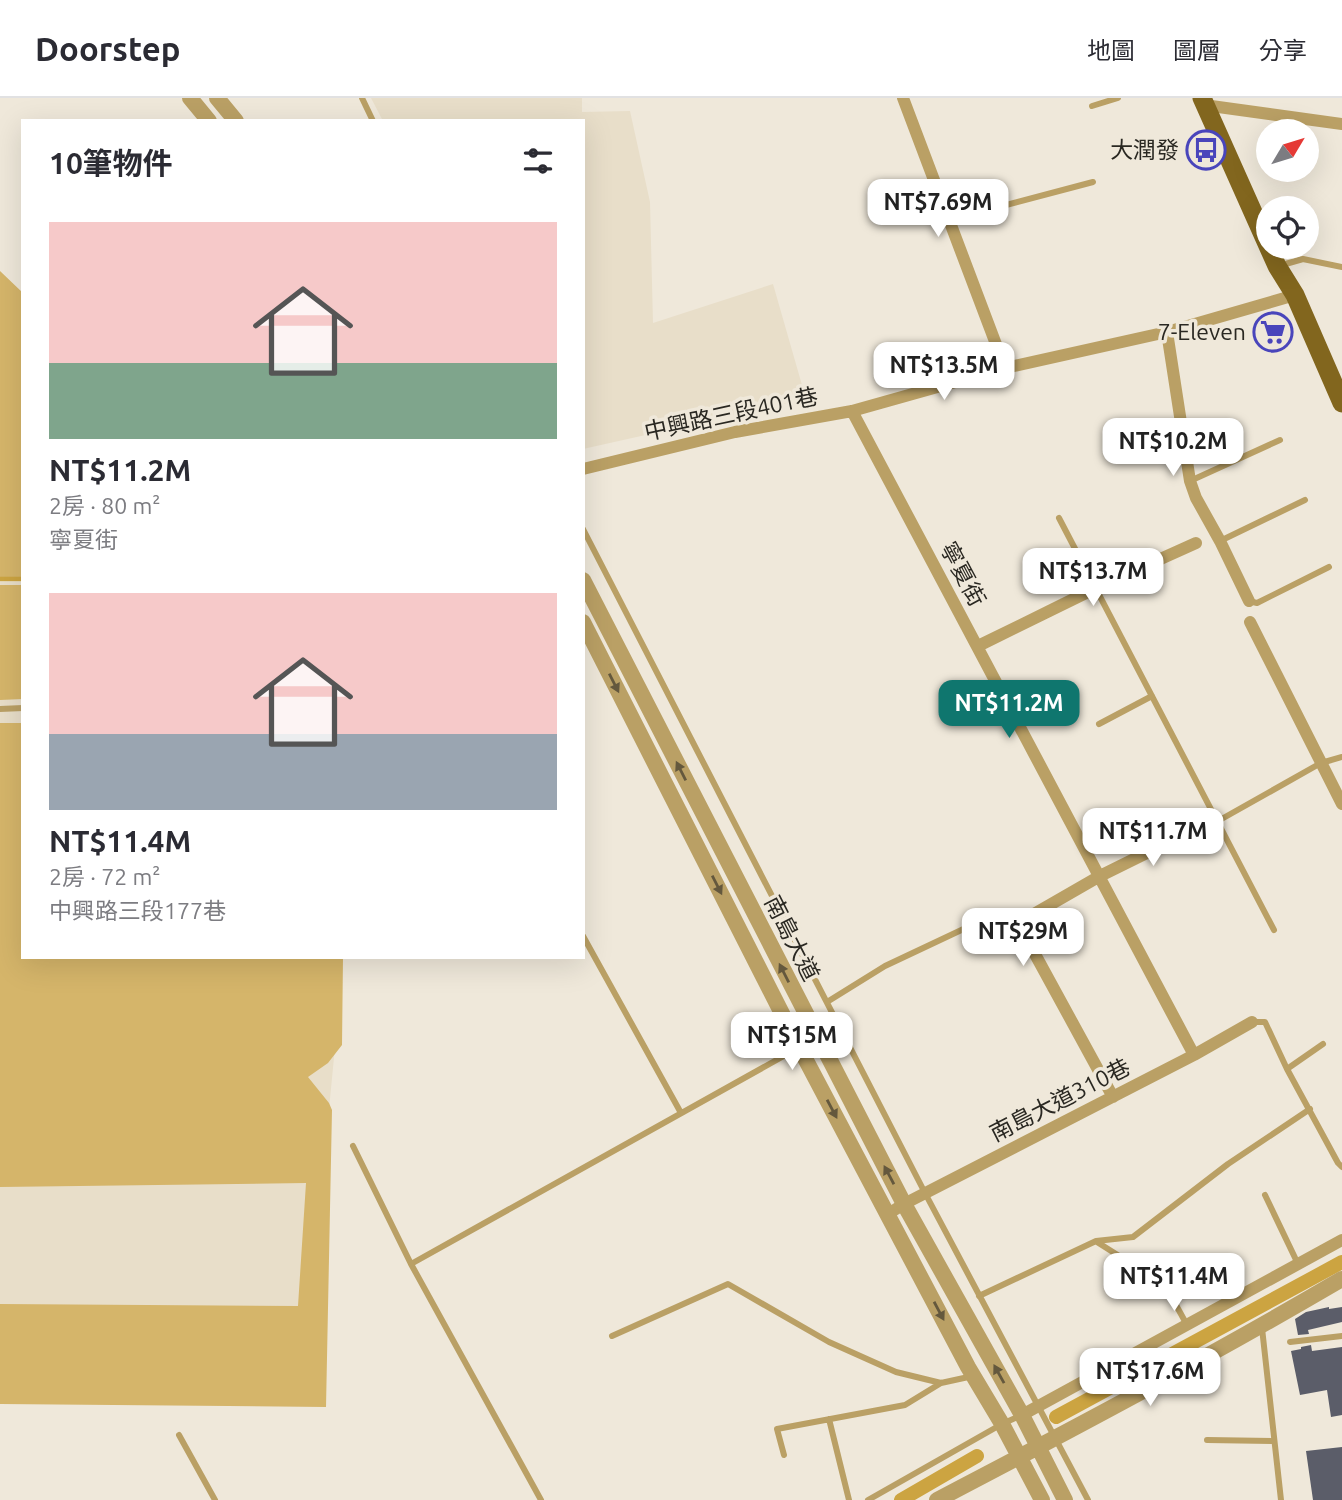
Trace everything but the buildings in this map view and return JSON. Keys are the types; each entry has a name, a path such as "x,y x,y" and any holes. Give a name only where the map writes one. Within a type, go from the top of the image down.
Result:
{"main road":[{"path":"1203,101 1277,267 1295,295 1342,403"}],"street":[{"path":"190,98 207,119"},
{"path":"217,98 234,119"},
{"path":"903,98 1005,368"},
{"path":"1203,101 1342,124"},
{"name":"中興路三段401巷","path":"585,469 735,432 852,411 1005,368 1167,332 1295,295"},
{"path":"1167,332 1196,498 1249,601"},
{"name":"寧夏街","path":"852,411 1194,1055"},
{"path":"978,646 1196,543"},
{"name":"南島大道","path":"585,584 904,1204 1022,1415 1065,1500"},
{"path":"1250,622 1342,804"},
{"name":"南島大道","path":"585,626 799,1047 1042,1500"},
{"path":"1113,1097 1024,934 1026,925 1034,914 1100,876 1191,831"},
{"name":"南島大道310巷","path":"888,1214 1194,1055 1252,1022"},
{"path":"1022,1415 1342,1240"},
{"path":"937,1500 1055,1439 1342,1279"}],"lane":[{"path":"362,98 372,119"},
{"path":"1092,106 1118,98"},
{"path":"949,220 1093,182"},
{"path":"1277,267 1303,259 1342,267"},
{"path":"1191,481 1280,440"},
{"path":"1220,541 1305,500"},
{"path":"1059,519 1274,930"},
{"path":"585,533 925,1193 1088,1500"},
{"path":"1249,601 1257,603 1329,567"},
{"path":"1099,724 1152,696"},
{"path":"0,709 21,709"},
{"path":"1218,821 1321,763 1342,757"},
{"path":"827,1002 885,966 972,926 1026,925"},
{"path":"585,940 681,1113"},
{"path":"1252,1022 1265,1022 1287,1069 1342,1167"},
{"path":"1287,1069 1323,1044"},
{"path":"411,1264 799,1047"},
{"path":"979,1296 1096,1241 1133,1237 1228,1164 1310,1109"},
{"path":"353,1146 411,1264 541,1500"},
{"path":"1265,1195 1298,1264"},
{"path":"1096,1241 1165,1285 1187,1325"},
{"path":"612,1336 728,1284 829,1342 896,1372 941,1383"},
{"path":"1262,1326 1281,1500"},
{"path":"1290,1342 1342,1336"},
{"path":"784,1455 777,1429 905,1405 941,1383 974,1376"},
{"path":"868,1500 1022,1415"},
{"path":"829,1419 849,1500"},
{"path":"180,1435 215,1500"},
{"path":"1207,1440 1275,1441"}],"shaded area":[{"path":"371,98 582,98 582,112 630,111 650,202 653,323 773,284 806,399 585,449 585,119 382,119"},
{"path":"0,271 21,291 21,581 0,581"},
{"path":"0,582 21,582 21,959 31,959 336,1037 322,1181 322,1401 0,1401"},
{"path":"0,585 21,585 21,699 0,700"},
{"path":"0,723 21,723 21,959 343,959 342,1045 328,1063 308,1077 332,1110 326,1407 0,1404 0,1304 298,1306 306,1183 0,1187"}],"waterway":[{"path":"0,579 21,579"},
{"path":"1056,1417 1342,1262"},
{"path":"901,1500 977,1456"}],"place":[{"name":"大潤發","path":"1206,150"},
{"name":"7-Eleven","path":"1273,332"}]}
